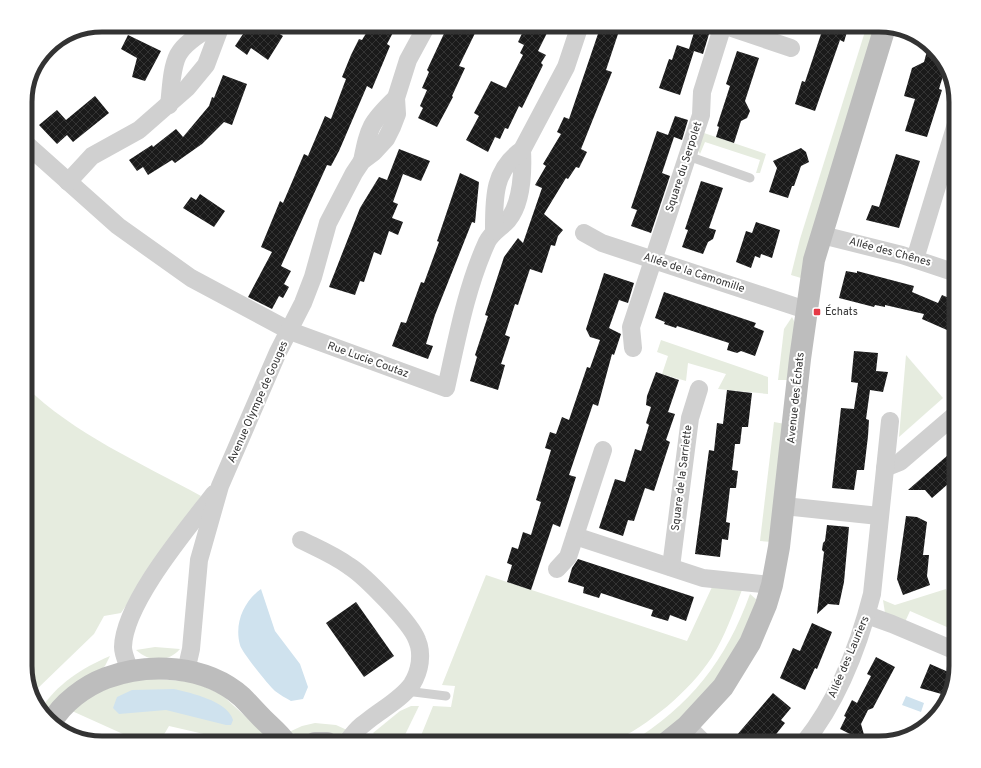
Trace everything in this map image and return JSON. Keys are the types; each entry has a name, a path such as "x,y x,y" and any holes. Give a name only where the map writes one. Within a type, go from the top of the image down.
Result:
{"street":[{"path":"169,105 173,72 178,55 194,39 204,32"},
{"path":"68,182 92,156 139,130 187,88 206,65 218,32"},
{"path":"290,331 313,277 328,223 362,162 386,139 397,114 396,98 408,60 423,32"},
{"path":"494,231 496,186 504,167 512,157 522,150 566,67 578,32"},
{"name":"Square du Serpolet","path":"633,348 631,327 701,115 702,92 721,32"},
{"name":"Square du Serpolet","path":"743,32 790,48"},
{"name":"Avenue des Échats","path":"675,736 706,708 738,666 759,624 772,585 784,506 806,310 814,260 883,32"},
{"path":"915,259 949,147"},
{"name":"Avenue Olympe de Gouges","path":"32,149 118,226 191,278 290,331 278,352 220,486 199,560 191,648 186,672"},
{"path":"494,231 508,219 518,197 523,168 522,150"},
{"name":"Rue Lucie Coutaz","path":"290,331 446,388 465,303 488,242 494,231"},
{"name":"Allée de la Camomille","path":"584,233 602,243 806,310"},
{"name":"Allée des Chênes","path":"822,235 915,259 949,271"},
{"name":"Square de la Sarriette","path":"671,567 690,418 699,389"},
{"path":"885,468 900,462 949,420"},
{"name":"Allée des Lauriers","path":"813,736 844,674 867,616 872,594 890,421"},
{"path":"558,569 566,561 603,450"},
{"name":"Avenue Olympe de Gouges","path":"130,671 123,648 127,629 135,606 167,555 220,486"},
{"path":"784,506 879,516"},
{"path":"575,536 703,578 772,585"},
{"path":"301,540 350,566 389,604 413,632 419,645 420,662 415,678 406,691 364,723 352,736"},
{"path":"867,616 892,624 949,648"},
{"path":"54,716 56,713 89,686 116,674 158,668 186,672 215,681 241,696 279,736"},
{"path":"687,726 697,736"}],"lane":[{"path":"688,156 750,178"},
{"path":"406,691 446,696"}],"shaded area":[{"path":"865,32 876,32 801,278 791,275 800,239"},
{"path":"704,133 766,154 760,173 756,173 760,160 705,142 700,154 698,150"},
{"path":"792,317 796,325 790,380 778,380 784,329"},
{"path":"661,340 768,377 768,394 718,389 726,374 688,363 686,381 662,374 668,356 657,352"},
{"path":"906,355 943,398 899,437"},
{"path":"32,392 65,419 86,433 109,447 201,496 121,613 104,616 94,634 37,689 34,684 32,670"},
{"path":"774,422 785,424 772,542 760,541"},
{"path":"486,575 687,641 712,587 742,590 721,641 703,670 680,695 654,717 625,736 421,736 433,706 451,707 455,686 442,685"},
{"path":"946,589 949,596 949,628 910,611 905,622 885,613 883,600 895,605"},
{"path":"750,594 757,600 729,665 677,724 661,736 640,736 671,714 704,680 730,640"},
{"path":"155,647 180,649 175,654 164,659 152,659 136,650"},
{"path":"110,656 105,666 99,672 49,712 44,705 54,692 71,678"},
{"path":"146,678 193,682 221,694 267,736 213,736 169,726 163,736 127,736 72,711 89,698 116,686"},
{"path":"411,706 419,706 404,736 376,736 373,733 400,711"},
{"path":"315,723 336,725 347,730 338,736 314,734 301,736 289,732 302,726"}],"water":[{"path":"261,589 275,631 300,664 308,687 303,699 291,701 275,691 267,683 240,645 238,629 242,613 245,606"},
{"path":"174,689 217,703 230,713 233,720 231,725 166,710 119,714 113,708 117,697 132,690"},
{"path":"906,696 924,703 921,712 902,705"}],"building":[{"path":"244,32 279,32 278,33 283,36 268,60 251,48 247,55 235,46"},
{"path":"367,32 393,32 387,44 390,46 372,89 367,86 339,151 331,166 327,165 281,266 291,271 284,284 289,287 283,298 279,296 272,309 248,297 272,252 261,247 280,201 283,203 304,154 308,156 325,116 331,119 346,79 342,77 359,39 362,40"},
{"path":"445,32 476,32 459,66 465,68 452,96 453,97 437,127 418,118 423,108 420,106 427,90 422,88 429,72 427,70"},
{"path":"523,32 548,32 538,51 546,55 541,63 543,65 522,108 519,106 508,129 505,128 500,139 495,137 488,152 466,140 479,116 474,113 491,81 506,88 523,55 520,53 524,45 518,42"},
{"path":"599,32 619,32 606,70 612,72 581,149 587,152 579,168 576,167 568,179 566,178 544,214 563,230 558,236 555,246 551,245 542,273 530,269 518,305 515,304 505,335 510,337 501,364 505,365 498,390 470,381 477,357 475,355 488,316 485,315 504,257 518,238 523,243 542,188 535,185 546,166 543,164 561,134 557,132 564,117 569,119"},
{"path":"694,32 703,32 709,34 703,54 694,51 680,95 659,88 669,59 672,60 677,45 689,49"},
{"path":"822,32 847,32 844,42 840,40 815,111 795,104 802,81 805,82"},
{"path":"128,35 161,51 145,81 132,77 137,58 121,49"},
{"path":"737,51 759,58 745,101 750,111 747,118 741,121 734,143 716,137 719,127 717,126 730,86 726,84"},
{"path":"927,52 937,63 943,75 939,89 942,90 927,137 905,131 915,99 904,96 912,68 924,62"},
{"path":"223,75 247,84 232,125 224,122 202,144 175,163 172,160 148,175 143,167 137,171 129,160 152,145 153,147 176,129 183,137 209,106 212,97 214,98"},
{"path":"95,96 109,113 73,142 67,135 57,144 39,125 57,110 66,120"},
{"path":"675,116 688,120 682,140 674,137 662,173 670,176 651,233 631,226 637,210 631,208 657,131 668,135"},
{"path":"801,148 806,152 809,162 801,166 788,198 769,192 777,168 773,161"},
{"path":"399,149 430,161 421,181 403,174 393,202 398,204 392,218 403,222 398,235 389,231 381,255 374,252 364,282 360,281 355,295 329,287 360,208 379,177 387,180"},
{"path":"896,154 920,161 899,228 866,220 872,205 879,207"},
{"path":"460,173 479,182 475,223 472,222 435,315 426,344 433,346 428,359 392,346 401,322 406,323 421,282 424,283 439,242 437,241"},
{"path":"701,181 723,188 709,228 716,230 713,239 708,242 703,254 682,247 688,230 685,229"},
{"path":"200,194 225,211 214,227 183,208 191,197 196,200"},
{"path":"756,222 780,230 772,258 761,254 760,258 755,256 751,268 736,262 746,231 752,233"},
{"path":"846,271 857,273 857,271 914,286 912,292 938,303 942,295 949,298 949,331 922,319 924,314 885,305 885,307 875,305 874,307 839,298"},
{"path":"604,273 634,283 628,303 619,300 609,328 621,334 614,355 612,354 598,406 593,404 569,475 576,477 560,527 553,524 531,590 507,582 512,565 507,563 512,547 518,549 523,532 531,535 541,502 536,500 551,450 545,448 550,432 556,434 562,417 569,420 587,367 590,368 600,340 590,337 586,329"},
{"path":"664,292 756,323 754,327 764,331 755,356 741,351 737,353 727,350 729,343 677,326 676,328 664,324 665,322 655,318"},
{"path":"854,351 878,353 876,371 888,372 883,392 870,390 866,419 869,420 864,470 857,470 854,490 832,488 841,408 854,409 858,383 851,382"},
{"path":"656,372 679,380 668,412 675,414 666,440 670,442 654,491 645,488 634,521 628,520 623,536 599,528 615,479 625,482 635,449 641,451 649,425 646,423 651,407 646,405 647,396"},
{"path":"727,390 752,393 748,427 742,427 740,444 735,444 732,470 738,471 736,488 730,488 726,522 730,523 728,540 722,539 720,557 695,554 709,450 714,451 717,423 723,424"},
{"path":"949,454 949,485 948,484 932,498 925,490 908,490"},
{"path":"906,516 917,517 927,522 923,555 929,555 927,576 930,585 903,595 897,579"},
{"path":"827,525 849,527 844,582 839,605 828,604 817,614 824,552 822,550"},
{"path":"578,559 694,597 686,621 670,615 668,621 651,616 653,610 601,593 599,598 583,593 584,587 568,582 572,568"},
{"path":"356,602 394,656 364,677 326,623"},
{"path":"812,623 832,632 817,669 815,668 805,690 780,678 793,648 800,651"},
{"path":"876,657 895,667 873,708 868,710 861,724 864,736 854,736 840,729 846,717 844,716 852,700 857,703 871,676 867,674"},
{"path":"930,664 949,672 943,695 920,688"},
{"path":"773,693 791,708 781,720 785,723 775,736 736,736"}],"place":[{"name":"Échats","path":"817,312"}]}
